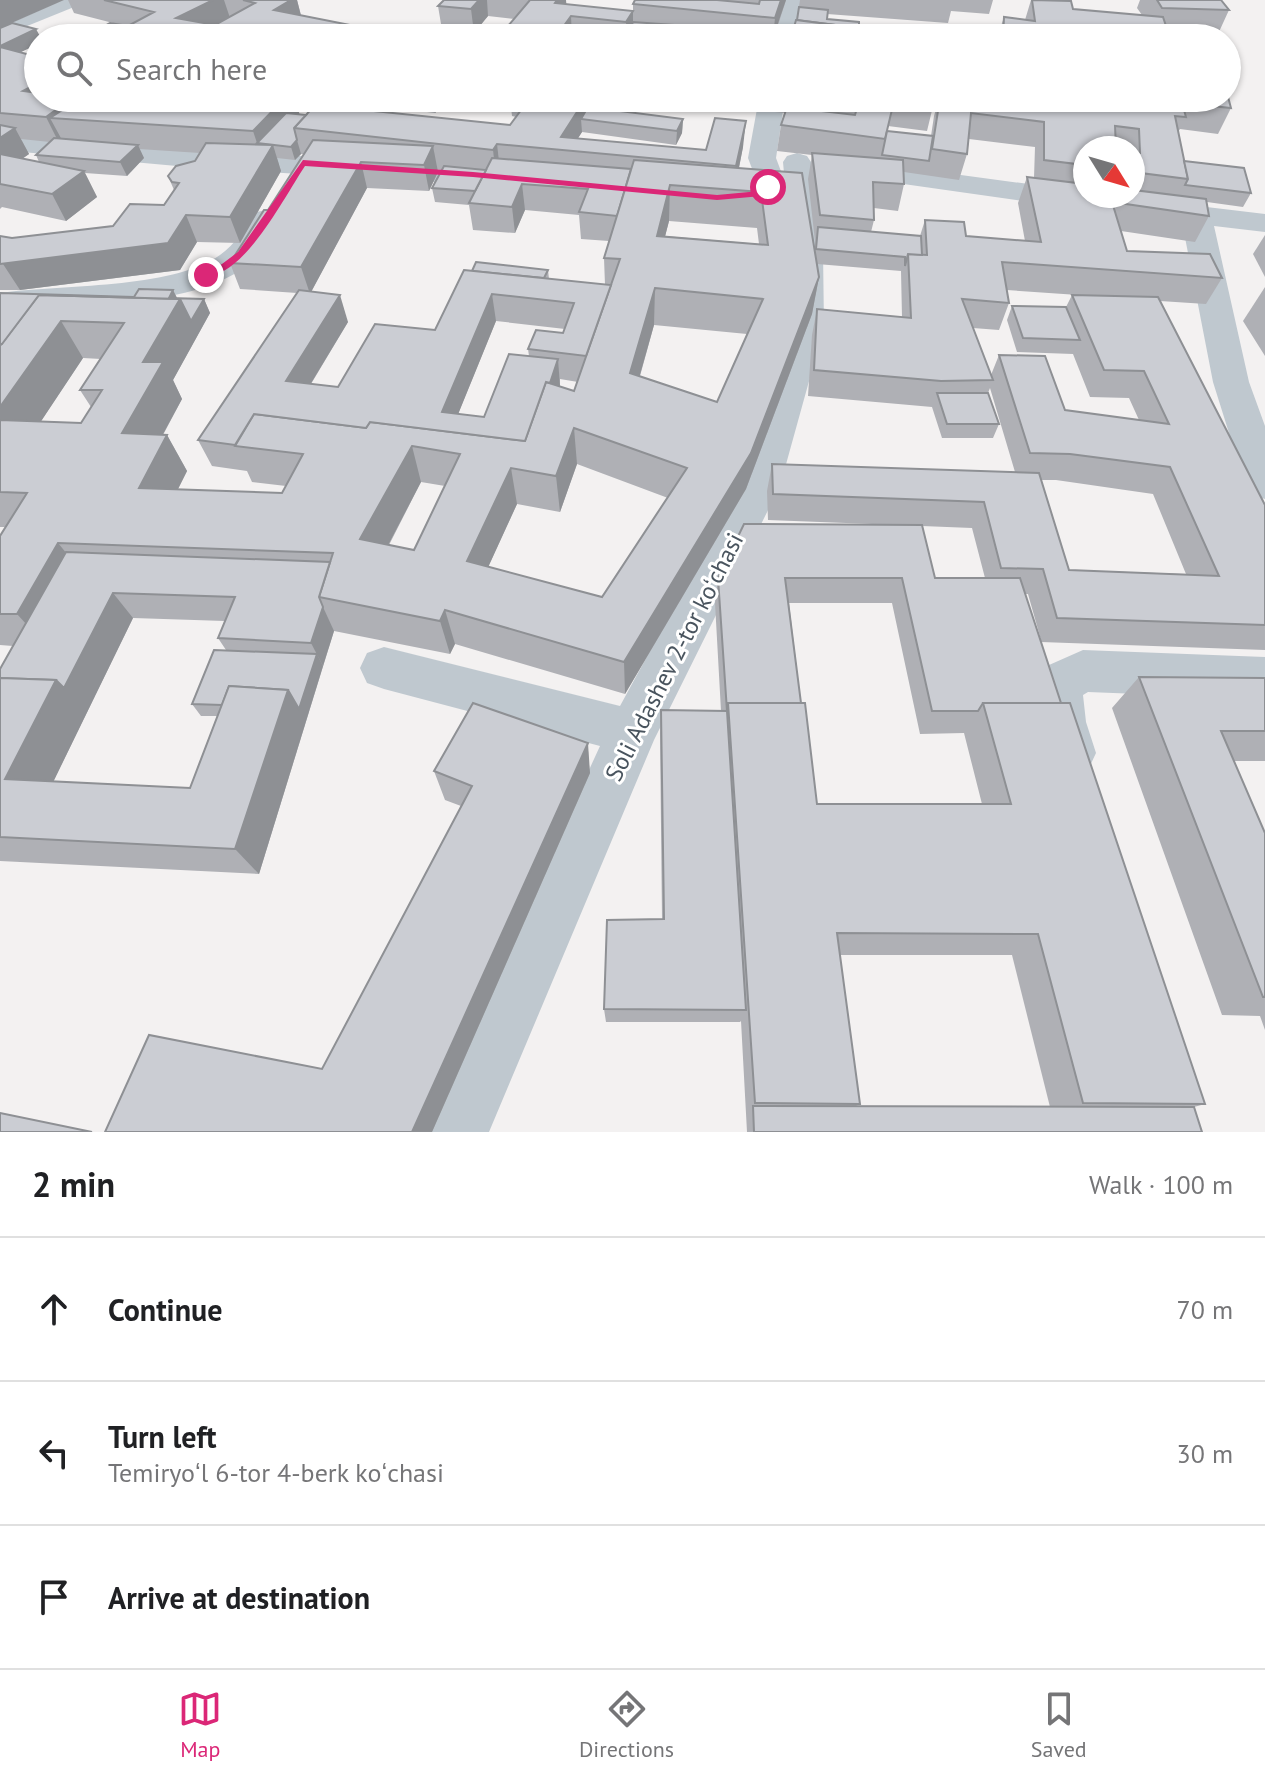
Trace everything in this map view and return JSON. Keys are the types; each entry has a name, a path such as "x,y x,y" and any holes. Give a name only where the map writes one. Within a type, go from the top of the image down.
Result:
{"street":[{"path":"0,30 71,0"},
{"path":"786,24 791,0"},
{"path":"702,196 762,194 768,187 780,160 774,112"},
{"path":"0,142 199,159 303,163 534,180"},
{"path":"780,160 1265,223"},
{"name":"Soli Adashev 2-tor koʻchasi","path":"456,1132 632,732 760,486 807,327 807,251 780,160"},
{"path":"0,303 172,283 226,266 241,254 258,233 303,163"},
{"path":"1196,216 1231,382 1265,484"},
{"path":"384,668 632,732"},
{"path":"1082,796 1061,722 1057,684 1083,671 1265,678"}],"building":[{"path":"104,0 213,0 176,18 209,24 132,24 154,12"},
{"path":"243,0 291,0 274,10 345,24 217,24 255,3"},
{"path":"444,0 479,0 471,9 438,6"},
{"path":"530,0 557,0 555,3 633,11 626,22 571,16 565,24 510,24"},
{"path":"635,0 717,0 759,4 760,0 781,0 775,18 633,4"},
{"path":"1032,0 1071,1 1073,9 1163,17 1165,24 1004,24 1004,17 1035,21"},
{"path":"1157,0 1221,0 1229,10 1162,8"},
{"path":"799,7 828,10 827,19 859,24 828,24 797,20"},
{"path":"796,20 827,24 795,24"},
{"path":"12,23 24,26 24,35 0,46 0,28"},
{"path":"0,47 24,53 24,112 53,112 46,117 0,113"},
{"path":"59,112 271,112 253,131 50,118"},
{"path":"309,112 383,112 510,125 520,112 577,112 561,137 706,150 715,118 746,121 736,166 497,144 493,150 294,128"},
{"path":"585,112 628,112 683,119 677,131 581,119"},
{"path":"785,112 855,115 856,112 891,112 885,139 781,125"},
{"path":"938,112 1185,112 1186,117 1175,116 1188,179 1145,174 1145,136 1139,136 1139,129 1115,126 1115,136 1073,136 1073,164 1044,160 1044,122 971,113 967,154 932,149"},
{"path":"286,113 306,115 294,128 297,140 291,147 257,143"},
{"path":"0,125 15,128 0,138"},
{"path":"887,131 933,136 929,161 882,155"},
{"path":"54,138 138,145 120,162 36,155"},
{"path":"313,140 433,146 424,165 361,162 301,267 230,263 264,210 268,210"},
{"path":"206,143 273,145 230,217 186,215 168,243 0,264 0,236 12,238 113,226 130,204 164,205 179,183 172,182 168,176 176,166 195,161"},
{"path":"812,153 903,160 904,184 873,182 874,220 820,215"},
{"path":"0,154 84,171 52,194 0,184"},
{"path":"492,158 631,169 617,216 579,212 588,189 522,184 512,207 469,203"},
{"path":"634,160 802,173 819,277 751,453 624,662 445,610 440,621 319,597 333,553 58,543 17,614 0,614 0,536 27,493 0,492 0,420 81,423 102,390 80,390 124,323 61,321 0,407 0,346 39,295 180,299 143,362 163,362 122,433 167,435 139,488 282,493 303,454 235,446 254,414 366,428 370,422 525,441 546,382 574,391 620,259 604,258","holes":["670,185 761,192 768,245 657,236","655,288 763,299 717,402 630,373","574,428 687,468 602,597 467,561 511,468 556,476","412,446 460,454 414,550 360,539"]},
{"path":"1184,161 1244,168 1251,193 1185,185 1188,179"},
{"path":"444,166 486,170 475,191 432,188"},
{"path":"1027,177 1073,183 1073,208 1114,208 1127,251 1210,254 1222,278 1002,262 1009,303 962,299 993,380 941,381 814,370 817,309 911,318 908,254 927,255 925,220 964,222 966,236 1041,242"},
{"path":"1145,191 1206,199 1209,216 1145,207"},
{"path":"818,227 921,236 922,255 908,254 905,266 905,257 816,249"},
{"path":"476,262 548,270 544,278 472,271"},
{"path":"464,270 611,285 586,356 528,349 536,330 563,333 574,303 492,294 442,412 484,417 509,354 558,359 550,383 546,382 525,441 370,422 366,428 254,414 235,445 198,440 299,290 340,295 286,381 338,387 375,324 435,330"},
{"path":"139,289 173,290 169,298 204,299 191,321 180,299 39,295 0,344 0,293 134,297"},
{"path":"1072,295 1158,297 1265,505 1265,625 1057,618 1043,569 1001,568 984,502 773,494 772,464 1039,473 1069,570 1219,576 1170,467 1070,454 1030,453 999,355 1045,356 1065,410 1169,424 1144,371 1104,370"},
{"path":"1012,306 1066,307 1080,340 1023,338"},
{"path":"937,393 988,393 999,424 947,424"},
{"path":"744,524 922,525 935,578 1020,578 1061,703 983,703 978,711 932,711 902,578 785,578 801,703 728,703 727,711 718,578"},
{"path":"66,552 330,562 319,597 323,607 311,643 218,638 235,597 113,593 64,688 56,680 0,678 0,669"},
{"path":"214,650 317,654 299,709 288,690 229,686 222,705 192,704"},
{"path":"1139,677 1265,678 1265,731 1221,731 1265,833 1265,997 1263,997"},
{"path":"0,678 56,680 5,779 190,788 229,686 288,690 235,849 0,837"},
{"path":"473,703 588,743 412,1132 105,1132 149,1035 322,1069 472,786 434,771"},
{"path":"728,703 805,703 817,804 1011,804 983,703 1070,703 1205,1104 1083,1103 1038,934 837,933 860,1104 755,1103"},
{"path":"661,710 727,711 746,1010 604,1009 607,920 664,919"},
{"path":"753,1106 1194,1107 1202,1132 754,1132"},
{"path":"0,1113 92,1132 0,1132"}],"route":[{"path":"206,275 226,266 241,254 303,163 473,174 717,198 762,194 768,187"}]}
